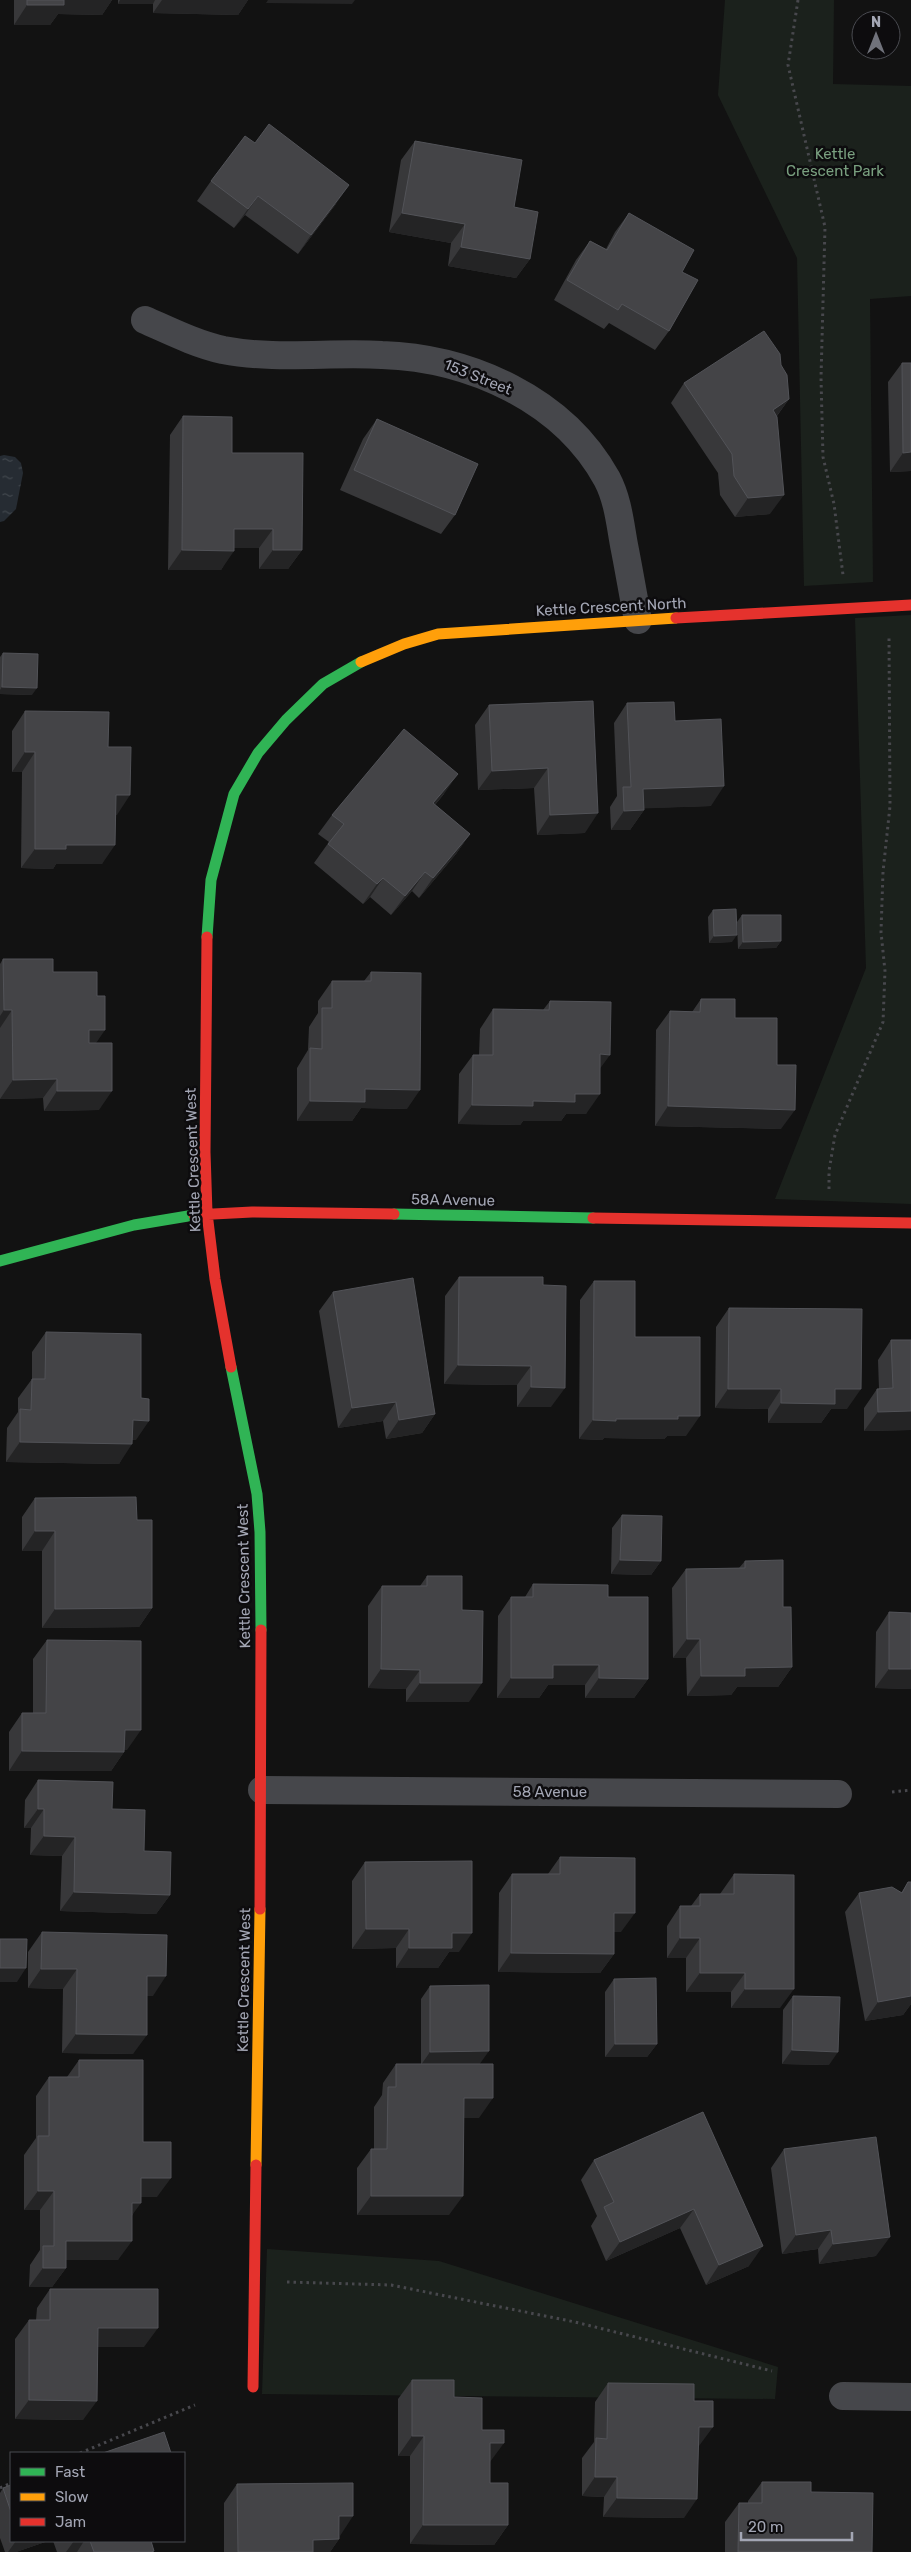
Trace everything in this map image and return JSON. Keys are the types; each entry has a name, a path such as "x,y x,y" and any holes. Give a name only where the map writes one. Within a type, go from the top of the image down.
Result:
{"street":[{"name":"153 Street","path":"145,320 196,342 223,350 256,353 382,354 428,358 460,366 487,377 536,403 572,432 607,480 617,503 638,620"},
{"name":"Kettle Crescent North","path":"323,684 369,658 404,644 438,634 638,620 911,605"},
{"name":"Kettle Crescent West","path":"253,2387 262,1790 261,1566 257,1494 224,1334 207,1213 207,927 211,880 234,794 258,753 286,720 323,684"},
{"name":"58A Avenue","path":"0,1261 25,1257 133,1225 207,1213 911,1223"},
{"name":"58 Avenue","path":"262,1790 838,1794"},
{"path":"843,2396 911,2397"}],"path":[{"path":"798,0 788,65 825,227 821,378 823,457 834,504 843,579"},
{"path":"829,1196 829,1171 835,1135 883,1022 885,971 882,932 883,882 890,806 889,635"},
{"path":"892,1792 911,1790"},
{"path":"282,2282 391,2285 575,2322 772,2370"},
{"path":"82,2452 195,2405"}],"green space":[{"name":"Kettle Crescent Park","path":"725,0 834,0 833,84 911,86 911,296 870,299 873,582 804,586 797,258 718,95"},
{"path":"911,615 911,1204 775,1199 866,968 855,618"},
{"path":"267,2249 439,2261 778,2367 775,2399 262,2394"}],"water":[{"path":"0,456 15,457 21,463 23,473 16,509 4,521 0,522"}],"building":[{"path":"27,0 64,0 64,5 27,5"},
{"path":"269,124 349,185 311,235 258,196 248,209 211,181 245,136 255,143"},
{"path":"415,141 522,160 514,207 538,212 530,259 461,247 465,224 402,213"},
{"path":"629,213 694,250 682,272 698,280 669,331 622,304 618,310 567,280 590,241 607,250"},
{"path":"764,331 780,354 781,365 787,375 789,399 773,410 777,417 784,495 748,498 734,476 732,454 684,383"},
{"path":"902,363 911,363 911,452 903,453"},
{"path":"183,416 232,417 232,453 303,453 302,550 273,550 273,529 234,529 234,551 182,550"},
{"path":"377,419 478,464 455,515 354,470"},
{"path":"3,653 38,654 37,688 2,687"},
{"path":"593,701 598,813 550,815 548,768 492,771 489,705"},
{"path":"674,702 675,721 721,719 724,786 643,789 644,810 624,811 623,787 631,787 627,703"},
{"path":"25,711 109,712 108,747 131,747 130,795 116,795 115,845 66,845 66,849 35,849 35,752 25,752"},
{"path":"404,729 458,774 433,803 470,834 433,878 425,872 405,896 383,878 377,884 328,844 344,824 332,815"},
{"path":"736,909 737,935 714,936 713,910"},
{"path":"742,915 781,915 781,941 743,942"},
{"path":"3,959 53,959 53,972 97,972 97,996 105,996 105,1030 89,1030 89,1043 112,1043 112,1091 57,1091 57,1079 13,1080 12,1010 4,1010"},
{"path":"371,972 421,973 420,1090 365,1089 365,1102 310,1101 310,1048 322,1049 322,1008 332,1008 332,981 371,981"},
{"path":"701,999 735,999 735,1018 777,1018 777,1065 796,1065 795,1110 668,1106 670,1011 700,1012"},
{"path":"550,1001 611,1002 610,1055 600,1054 600,1094 575,1094 575,1102 533,1101 533,1106 472,1105 473,1055 493,1055 493,1009 549,1010"},
{"path":"459,1277 543,1277 543,1285 566,1286 565,1388 531,1387 531,1366 458,1365"},
{"path":"413,1278 435,1414 399,1420 396,1402 352,1408 333,1292"},
{"path":"594,1281 635,1281 635,1337 700,1337 700,1416 678,1416 678,1419 593,1420"},
{"path":"729,1308 862,1309 861,1389 835,1389 835,1404 781,1403 781,1389 728,1389"},
{"path":"46,1332 141,1334 141,1398 149,1399 149,1421 133,1420 132,1444 20,1442 20,1409 31,1410 32,1379 45,1379"},
{"path":"891,1340 911,1340 911,1411 878,1412 877,1389 893,1388"},
{"path":"136,1497 137,1520 152,1520 152,1608 55,1609 55,1531 35,1531 35,1498"},
{"path":"622,1515 662,1516 661,1561 620,1560"},
{"path":"783,1560 783,1607 791,1607 792,1667 745,1668 745,1676 701,1676 700,1639 687,1639 686,1569 745,1568 745,1561"},
{"path":"427,1576 462,1576 462,1610 483,1611 482,1683 420,1683 420,1670 381,1669 382,1586 427,1586"},
{"path":"533,1584 608,1585 608,1597 648,1597 648,1679 599,1678 599,1665 553,1665 553,1678 511,1678 511,1597 533,1597"},
{"path":"889,1612 911,1613 911,1669 889,1669"},
{"path":"47,1640 141,1641 141,1730 125,1730 124,1752 22,1751 22,1713 46,1713"},
{"path":"38,1780 113,1782 112,1809 145,1810 144,1851 171,1852 170,1895 74,1892 75,1837 44,1836 44,1809 38,1809"},
{"path":"560,1857 635,1858 635,1913 614,1913 614,1954 511,1953 512,1874 560,1874"},
{"path":"472,1861 472,1933 452,1933 452,1948 409,1948 409,1929 366,1929 365,1862"},
{"path":"734,1874 794,1875 794,1989 745,1989 745,1973 700,1973 700,1938 680,1938 680,1906 700,1906 700,1894 734,1894"},
{"path":"908,1882 911,1882 911,1996 878,2002 859,1893 892,1887 902,1893"},
{"path":"42,1932 167,1935 166,1976 147,1976 147,2035 76,2034 77,1969 41,1969"},
{"path":"0,1939 27,1939 26,1968 0,1968"},
{"path":"656,1978 657,2044 615,2044 614,1979"},
{"path":"489,1985 489,2051 430,2052 430,1986"},
{"path":"793,1996 840,1997 838,2052 792,2050"},
{"path":"79,2060 143,2060 143,2142 171,2142 171,2178 141,2178 141,2203 132,2203 132,2241 66,2241 66,2268 43,2268 43,2246 54,2246 54,2191 38,2191 38,2136 49,2136 49,2077 79,2077"},
{"path":"396,2064 493,2064 493,2098 464,2098 463,2196 371,2196 371,2149 387,2149 388,2087 396,2087"},
{"path":"703,2112 763,2246 719,2265 694,2209 620,2242 604,2207 614,2202 594,2160"},
{"path":"876,2137 890,2237 833,2244 831,2230 796,2235 784,2149"},
{"path":"50,2289 158,2289 158,2328 98,2328 97,2401 29,2400 29,2320 50,2320"},
{"path":"412,2380 454,2380 454,2397 482,2398 482,2430 504,2430 504,2443 490,2443 490,2483 508,2483 508,2525 423,2525 424,2436 412,2436"},
{"path":"608,2383 694,2384 694,2401 713,2401 713,2427 699,2427 697,2499 617,2498 617,2477 595,2477 596,2438 607,2439"},
{"path":"164,2432 171,2452 106,2452"},
{"path":"762,2482 811,2482 811,2492 873,2493 872,2552 738,2552 739,2503 762,2503"},
{"path":"353,2483 353,2516 339,2516 339,2539 313,2540 313,2552 238,2552 237,2484"},
{"path":"10,2485 10,2509 3,2488"},
{"path":"90,2542 151,2542 154,2551 151,2552 94,2552"}],"traffic: fast":[{"path":"207,937 211,880 234,794 258,753 286,720 323,684 361,662"},
{"path":"394,1214 593,1218"},
{"path":"0,1261 134,1225 194,1215"},
{"path":"231,1367 257,1494 260,1532 261,1630"}],"traffic: slow":[{"path":"361,662 404,644 438,634 676,618"},
{"path":"256,2165 260,1909"}],"traffic: jam":[{"path":"676,618 911,605"},
{"path":"207,937 205,1152 207,1213 215,1279 231,1367"},
{"path":"194,1215 252,1212 394,1214"},
{"path":"593,1218 911,1223"},
{"path":"260,1909 261,1630"},
{"path":"253,2387 256,2165"}]}
